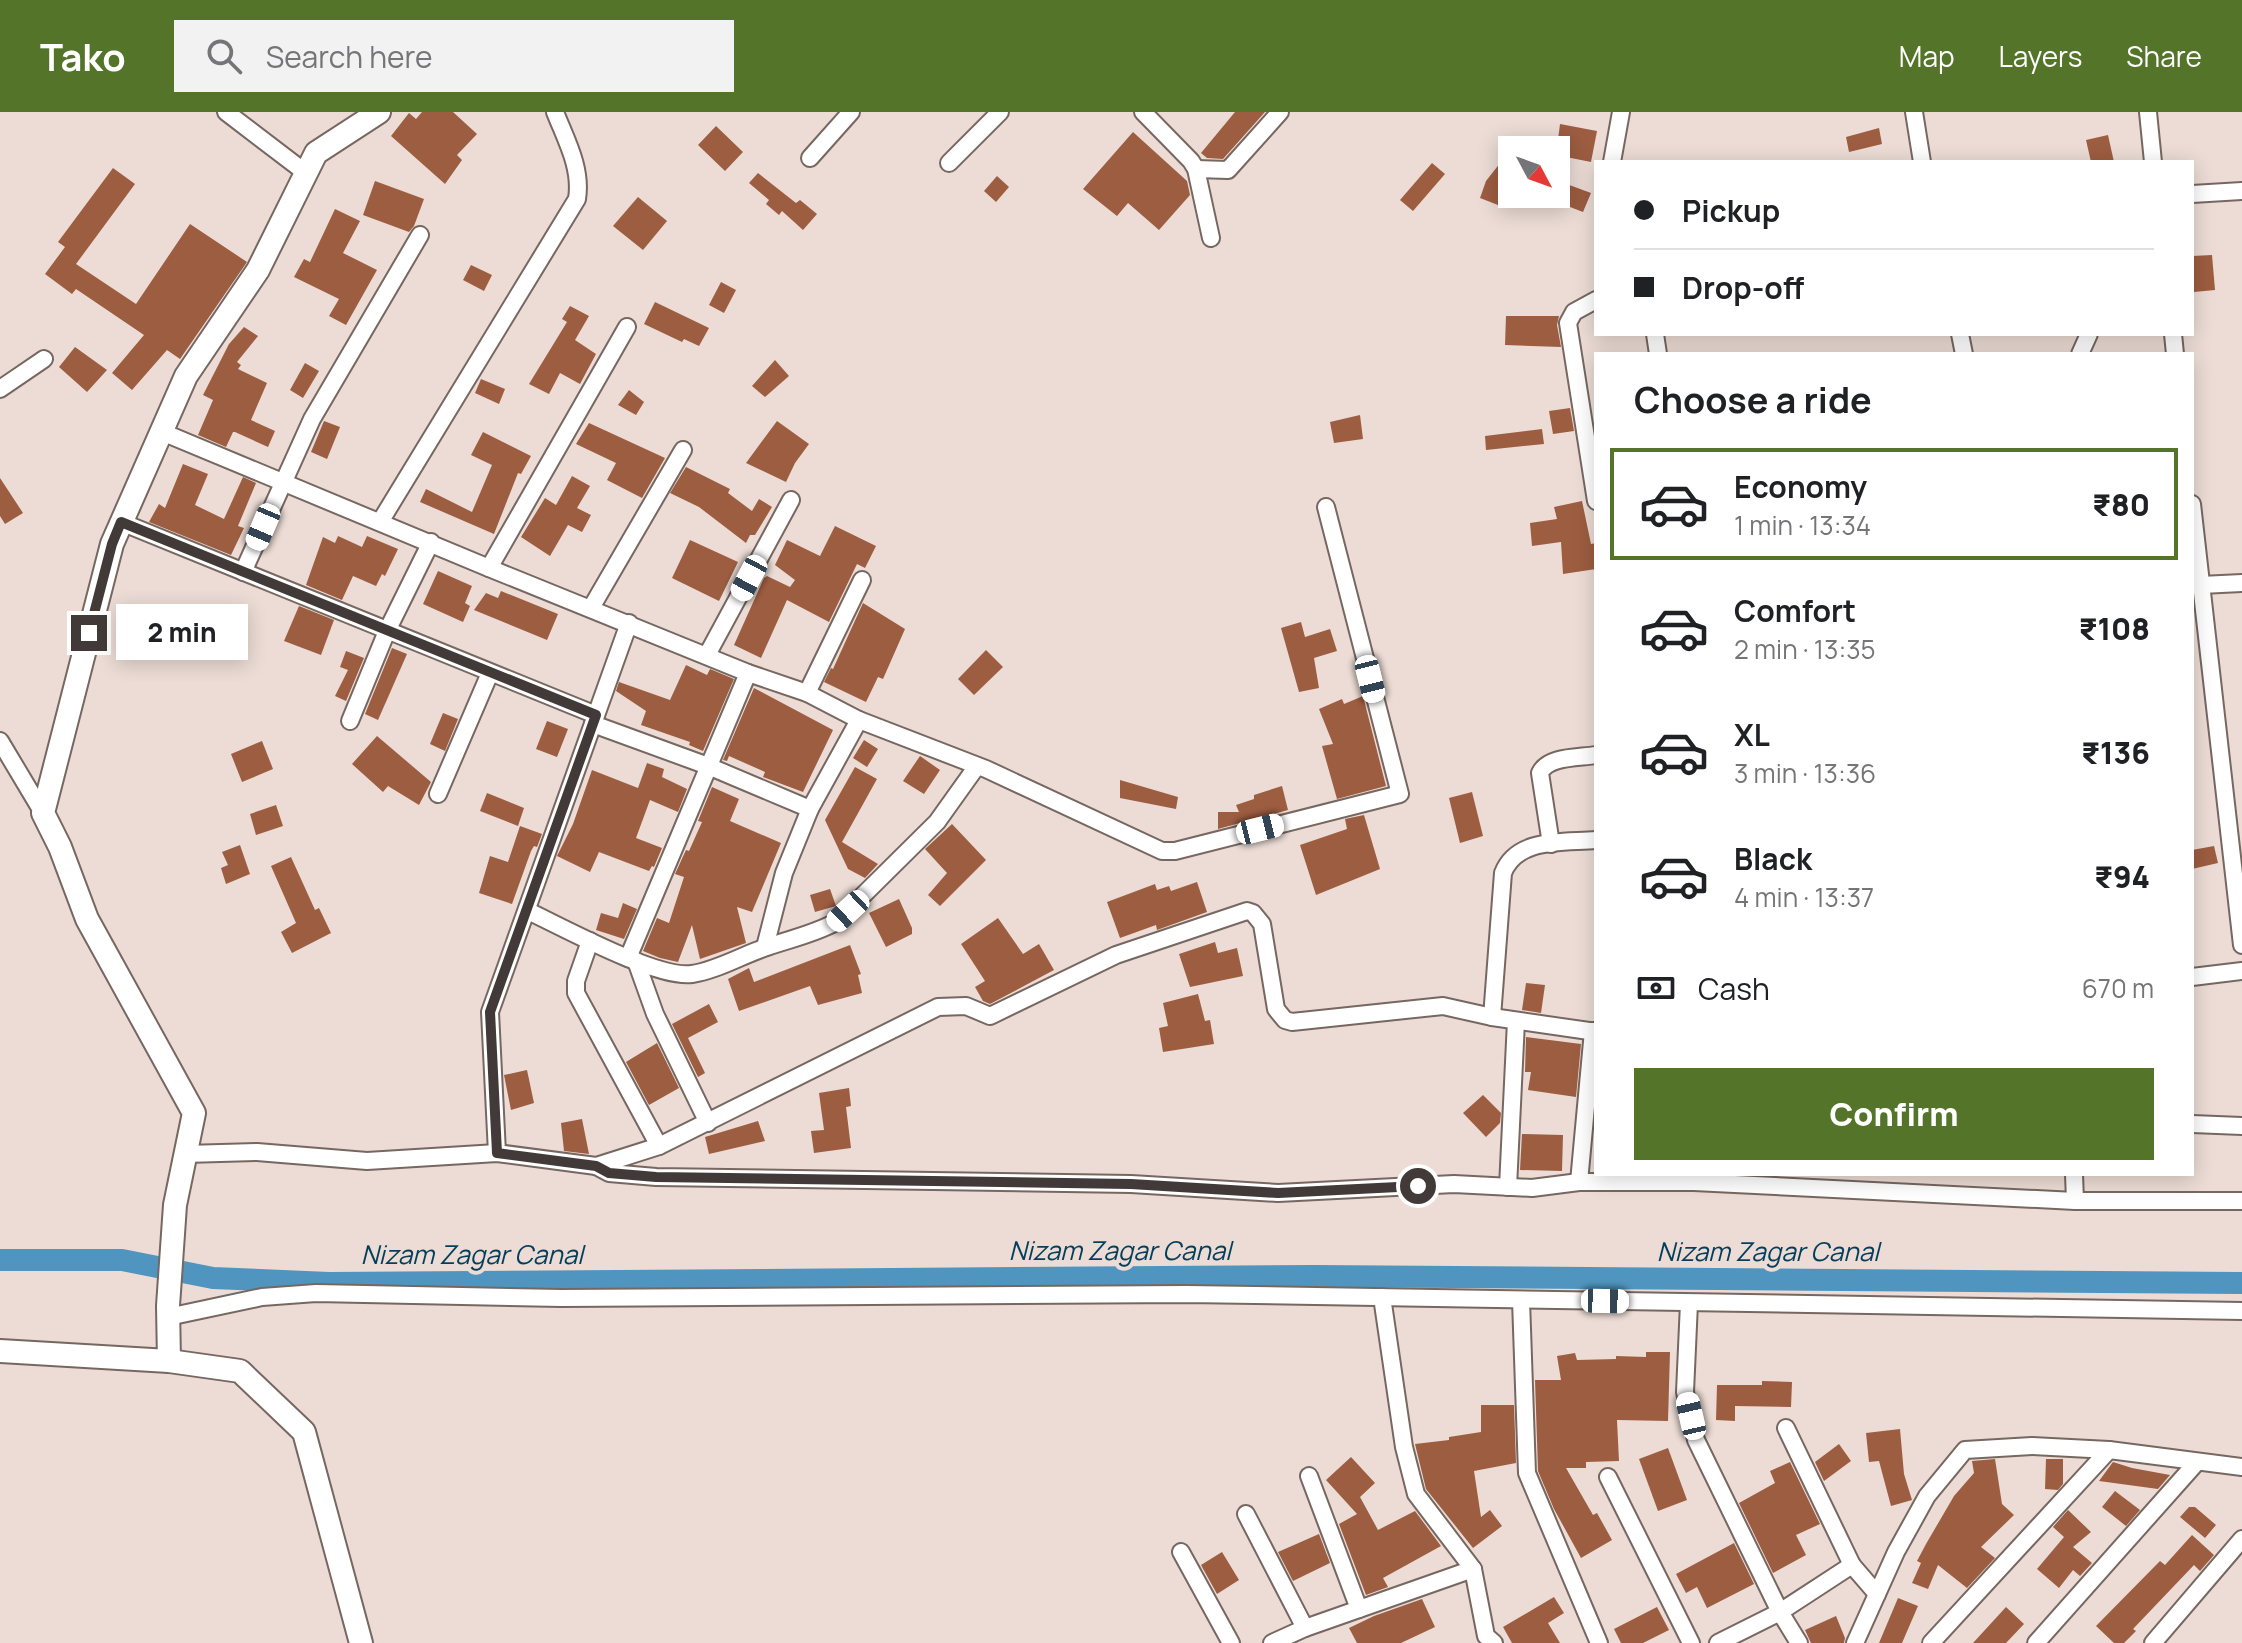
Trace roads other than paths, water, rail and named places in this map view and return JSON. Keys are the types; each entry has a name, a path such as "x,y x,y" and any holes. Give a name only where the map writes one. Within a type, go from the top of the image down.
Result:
{"street":[{"path":"226,112 306,173"},
{"path":"43,813 112,544 186,376 258,270 316,153 379,112"},
{"path":"380,522 577,199 580,184 578,170 555,112"},
{"path":"810,158 851,112"},
{"path":"949,163 1000,112"},
{"path":"1143,112 1196,169 1211,238"},
{"path":"1196,169 1228,170 1280,112"},
{"path":"1612,160 1621,112"},
{"path":"1914,112 1922,160"},
{"path":"2148,112 2153,160"},
{"path":"2194,194 2242,191"},
{"path":"243,572 315,413 420,235"},
{"path":"1594,301 1574,312 1568,323 1594,488"},
{"path":"489,568 627,327"},
{"path":"0,389 44,359"},
{"path":"162,432 748,673 807,693 859,720 977,766 1168,852 1400,794 1326,507"},
{"path":"591,608 683,450"},
{"path":"707,655 791,500"},
{"path":"121,522 490,673 594,720 810,809"},
{"path":"2194,533 2242,945"},
{"path":"350,721 387,631 431,542"},
{"path":"807,693 862,580"},
{"path":"2201,585 2242,583"},
{"path":"497,1153 489,1017 629,623"},
{"path":"438,794 490,673"},
{"path":"708,1123 632,959 748,673"},
{"path":"765,947 784,873 810,809 859,720"},
{"path":"0,741 60,847 87,919 194,1113 175,1205 168,1311 169,1361"},
{"path":"1551,844 1540,773 1542,768 1551,762 1594,755"},
{"path":"528,911 590,941 674,974 688,975 714,968 836,922 937,822 977,766"},
{"path":"1492,1017 1503,873 1507,862 1516,853 1535,846 1594,840"},
{"path":"596,1166 659,1146 938,1007 966,1006 990,1016 1116,955 1247,911 1253,913 1262,924 1276,1009 1285,1020 1292,1022 1443,1006 1516,1021 1594,1031"},
{"path":"590,941 576,981 576,993 659,1146"},
{"path":"2194,977 2242,971"},
{"path":"1508,1187 1516,1021"},
{"path":"1579,1182 1594,1040"},
{"path":"2194,1124 2242,1126"},
{"path":"185,1154 248,1152 367,1161 497,1153 596,1166 609,1173 656,1177 1131,1184 1268,1193 1454,1184 1532,1188 1579,1182 1694,1178 2075,1201 2242,1201"},
{"path":"2074,1176 2075,1201"},
{"path":"168,1311 262,1297 316,1293 561,1298 1187,1294 2242,1311"},
{"path":"1382,1297 1404,1447 1416,1494 1473,1569 1484,1641"},
{"path":"1521,1300 1527,1473 1599,1643"},
{"path":"1689,1303 1685,1392 1696,1440 1780,1612 1799,1643"},
{"path":"0,1351 169,1361 240,1371 304,1432 361,1643"},
{"path":"1786,1428 1852,1565 1877,1594"},
{"path":"1855,1643 1927,1496 1965,1450 2032,1446 2109,1450 2242,1467"},
{"path":"1931,1643 2109,1450"},
{"path":"2036,1643 2197,1462"},
{"path":"1309,1476 1359,1609"},
{"path":"1608,1477 1691,1643"},
{"path":"1246,1514 1305,1628"},
{"path":"2153,1643 2242,1539"},
{"path":"1181,1552 1231,1643"},
{"path":"1718,1643 1780,1612 1852,1565"},
{"path":"1272,1643 1305,1628 1473,1569"}],"waterway":[{"name":"Nizam Zagar Canal","path":"0,1260 122,1260 213,1278 329,1283 1314,1276 2242,1283"}]}
